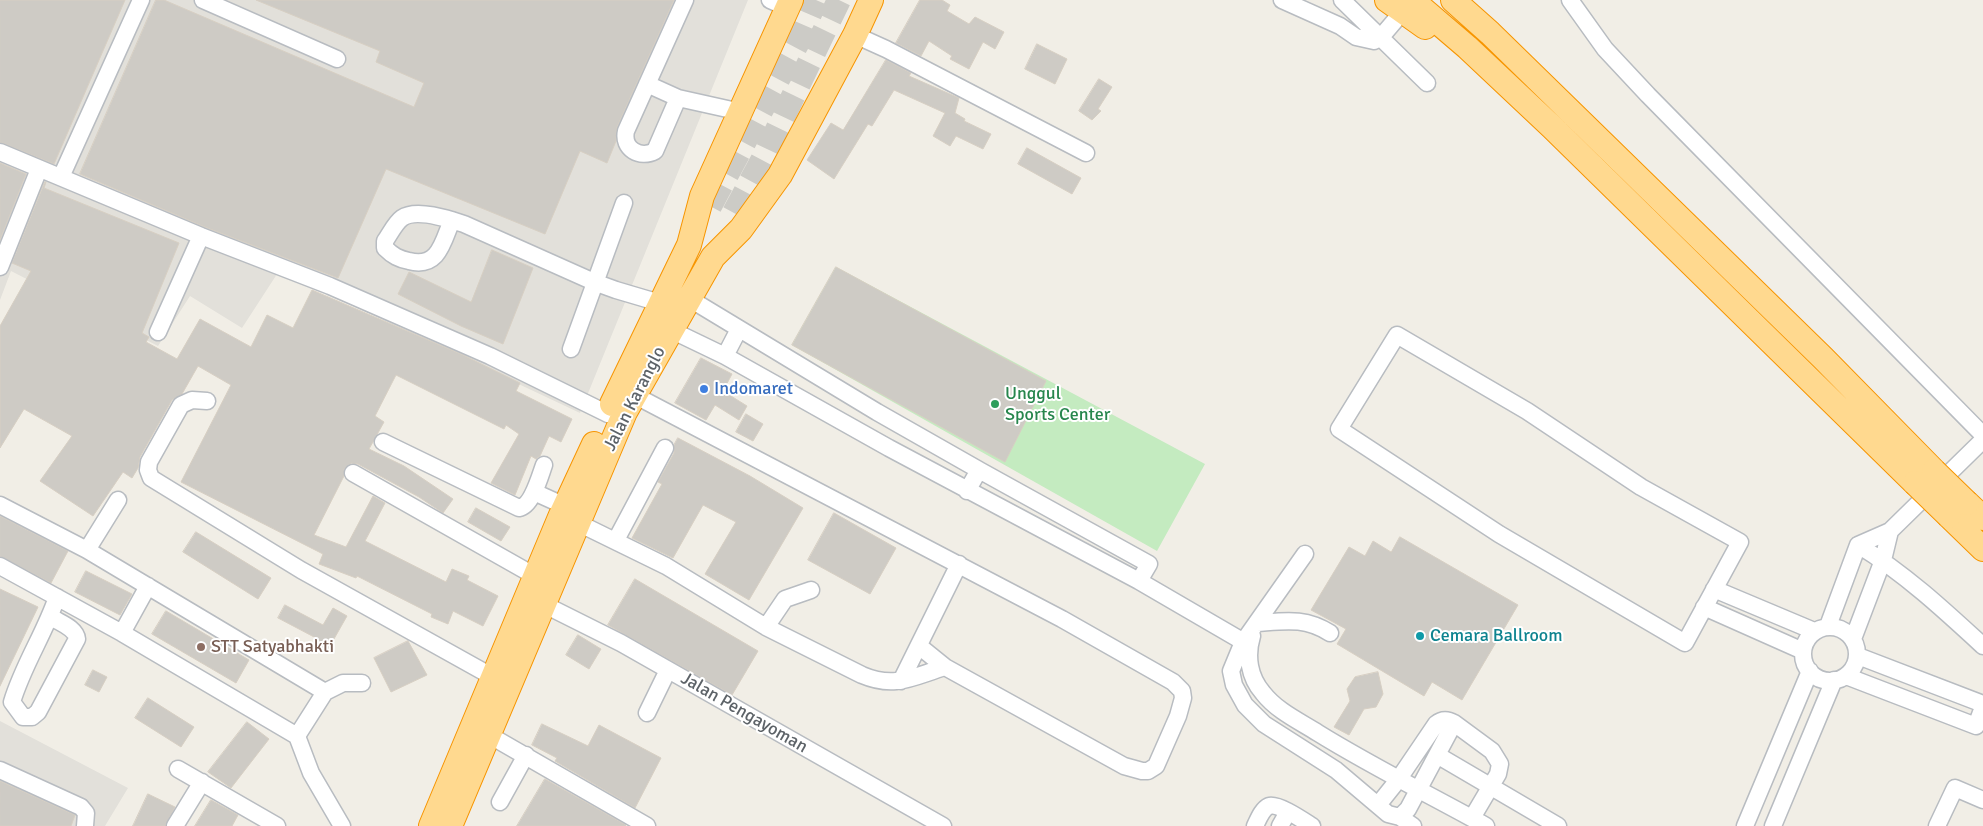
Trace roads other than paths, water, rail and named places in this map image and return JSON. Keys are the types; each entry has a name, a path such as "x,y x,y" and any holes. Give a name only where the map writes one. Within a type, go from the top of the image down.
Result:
{"highway":[{"name":"Jalan Karanglo","path":"431,826 535,576 568,514 713,257 741,229 780,175 855,35 871,0"},
{"path":"1453,0 1490,33 1823,358 1925,477"},
{"name":"Jalan Karanglo","path":"450,826 543,604 568,514 608,414 689,245 702,196 741,112 783,2"},
{"path":"1403,3 1466,47 1925,477 1966,512 1983,549"},
{"path":"689,245 710,206"},
{"path":"713,257 734,212"}],"street":[{"path":"61,177 141,0"},
{"path":"203,0 336,59"},
{"path":"678,98 655,151 643,154 631,150 626,143 625,135 685,0"},
{"path":"1282,0 1340,26 1356,37 1374,41 1381,37 1403,3"},
{"path":"1342,0 1427,83"},
{"path":"1570,0 1605,49 1648,95 1983,435"},
{"path":"855,35 886,49 1086,153"},
{"path":"647,84 678,98 741,112"},
{"path":"0,152 201,236 330,286 490,356 608,414"},
{"path":"0,267 39,169"},
{"path":"571,349 624,203"},
{"path":"452,220 594,282 660,303"},
{"path":"158,332 201,236"},
{"path":"690,299 877,412 1149,564 1138,582"},
{"path":"725,356 739,329"},
{"path":"671,330 725,356 865,435 1138,582 1246,643"},
{"path":"1397,335 1527,411 1641,487 1740,542 1704,607 1685,643 1499,534 1339,429 1397,335"},
{"path":"634,395 1062,619 1173,682 1182,691 1183,698 1178,716 1156,766 1148,771 1142,771 1124,766 945,668 919,646"},
{"path":"207,401 196,399 188,401 181,405 175,413 149,462 150,478 301,570 493,677"},
{"path":"865,435 877,412"},
{"path":"889,448 902,426"},
{"path":"1858,656 1983,705 1976,726 1840,678 1822,679 1810,671 1805,663 1803,651 1807,640 1821,629 1858,545 1890,530 1983,440"},
{"path":"383,442 521,508 525,506 534,492 544,465"},
{"path":"616,540 665,448"},
{"path":"967,490 979,470"},
{"path":"353,473 535,576"},
{"path":"534,492 568,514 666,566 766,627 875,680 901,681 945,668"},
{"path":"87,550 118,500"},
{"path":"0,505 87,550 325,692"},
{"path":"1853,639 1883,560 1890,530"},
{"path":"1858,545 1883,560 1938,605 1983,646"},
{"path":"1305,554 1256,624 1231,671 1234,685 1245,705 1264,724 1336,770 1388,814 1406,821 1406,813 1454,723"},
{"path":"901,681 958,564"},
{"path":"0,566 122,633 297,736 311,773 342,826"},
{"path":"122,633 148,586"},
{"path":"1714,589 1821,629 1844,630 1853,639 1858,656 1854,668 1840,678 1773,826"},
{"path":"766,627 785,599 811,590"},
{"path":"50,617 72,630 78,639 38,712 32,717 22,717 12,702 18,683 50,617 57,596"},
{"name":"Jalan Pengayoman","path":"543,604 621,643 943,826"},
{"path":"1704,607 1803,651"},
{"path":"1256,624 1293,620 1307,622 1330,633"},
{"path":"1246,643 1250,672 1262,693 1277,708 1398,780 1479,822 1490,786 1500,766 1498,758 1492,751 1454,723 1444,720 1436,724 1398,780 1378,806"},
{"path":"647,714 668,670"},
{"path":"1745,826 1810,671"},
{"path":"1234,685 1250,672"},
{"path":"297,736 325,692 343,683 362,682"},
{"path":"1264,724 1277,708"},
{"path":"489,735 647,826"},
{"path":"1437,754 1558,826"},
{"path":"500,802 526,755"},
{"path":"178,769 278,826"},
{"path":"0,770 81,807 86,813 85,826"},
{"path":"175,826 202,782"},
{"path":"1937,826 1955,788 1983,800"},
{"path":"1255,826 1267,807 1275,806 1284,819 1312,826"}],"tunnel":[{"path":"710,206 797,44 816,0"},
{"path":"734,213 766,153 839,0"}],"place":[{"name":"Indomaret","path":"704,389"},
{"name":"Unggul Sports Center","path":"995,404"},
{"name":"Cemara Ballroom","path":"1420,636"},
{"name":"STT Satyabhakti","path":"201,647"}]}
